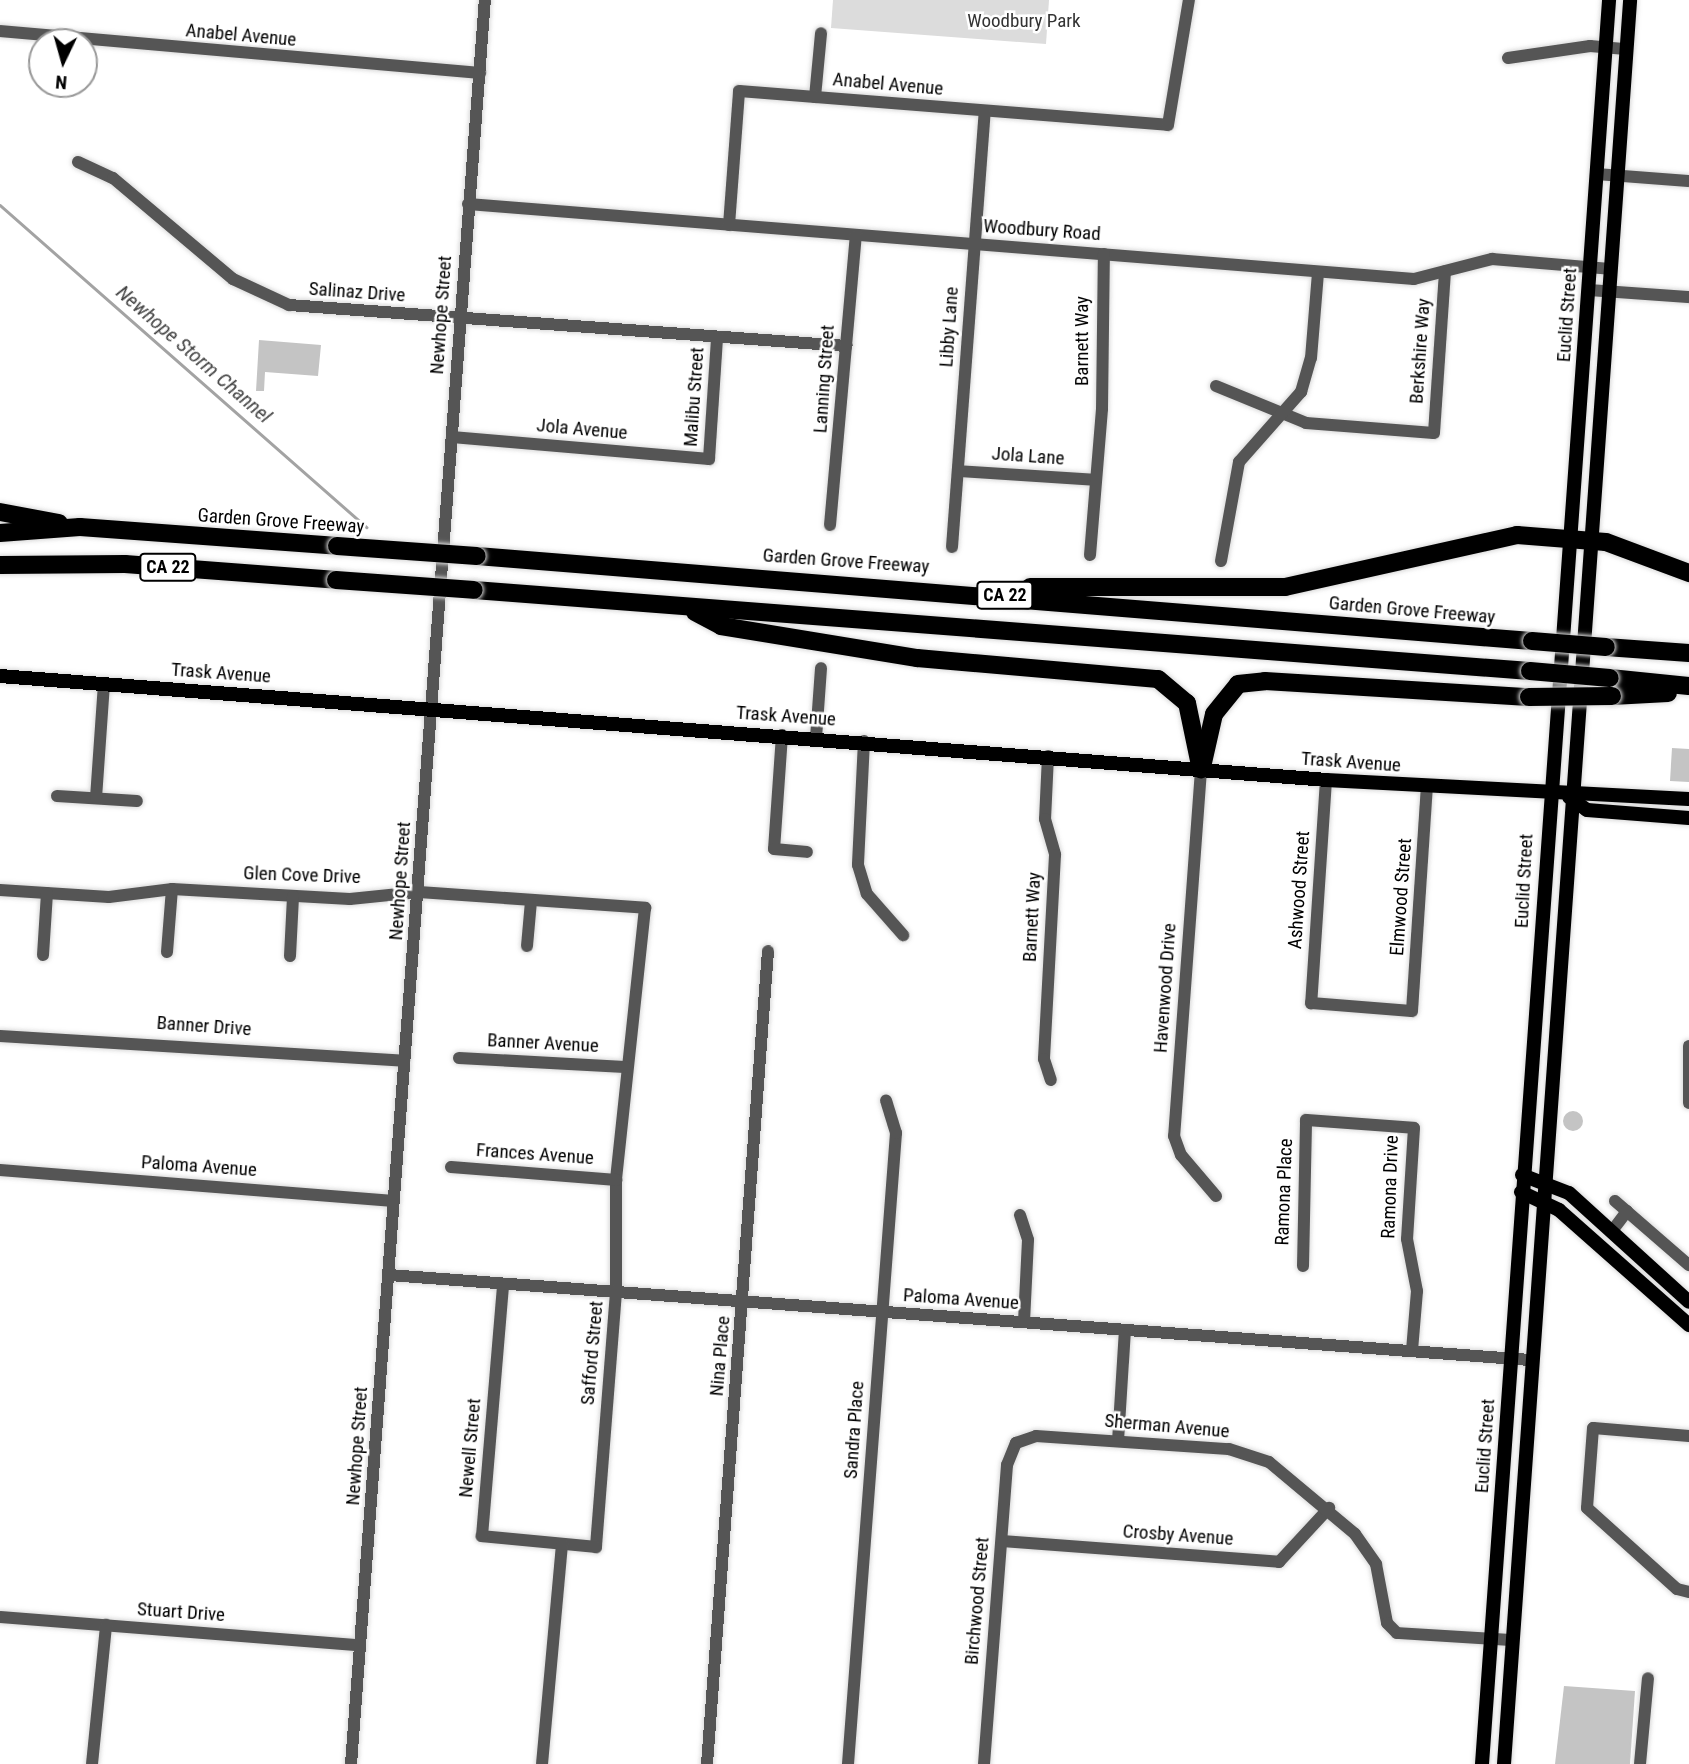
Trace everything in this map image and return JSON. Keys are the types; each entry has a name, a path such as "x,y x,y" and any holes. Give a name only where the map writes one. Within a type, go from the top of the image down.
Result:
{"highway":[{"path":"0,512 80,527"},
{"name":"Garden Grove Freeway","path":"0,533 80,527 922,587 1689,653"},
{"path":"922,587 1269,588 1348,577 1497,536 1592,540 1689,573"},
{"name":"CA 22","path":"0,565 125,564 1530,671 1611,687 1689,686"},
{"path":"689,608 721,626 844,648 1158,679 1187,704 1201,770"},
{"path":"1201,770 1214,714 1238,684 1529,697 1611,687 1689,693"}],"main road":[{"name":"Euclid Street","path":"1482,1764 1548,795 1609,0"},
{"name":"Euclid Street","path":"1504,1764 1569,797 1592,540 1630,0"},
{"path":"1579,412 1599,413"},
{"name":"Trask Avenue","path":"0,676 864,741 1326,780 1569,797 1589,792 1689,799"},
{"name":"Trask Avenue","path":"1569,797 1587,810 1689,818"},
{"path":"1522,1175 1543,1178 1612,1231 1689,1302"},
{"path":"1521,1192 1541,1198 1689,1325"}],"street":[{"name":"Newhope Street","path":"351,1764 485,0"},
{"name":"Anabel Avenue","path":"729,225 739,91 1168,125 1189,0"},
{"name":"Anabel Avenue","path":"0,31 480,73"},
{"path":"815,97 821,33"},
{"path":"1508,58 1605,47 1626,49"},
{"name":"Libby Lane","path":"952,547 985,111"},
{"name":"Salinaz Drive","path":"78,162 113,178 260,295 314,309 846,346"},
{"path":"1596,174 1689,181"},
{"name":"Woodbury Road","path":"468,204 1414,279 1492,259 1610,269"},
{"name":"Lanning Street","path":"830,524 856,236"},
{"name":"Barnett Way","path":"1090,555 1096,480 1104,254"},
{"name":"Berkshire Way","path":"1280,416 1434,433 1445,271"},
{"path":"1221,561 1231,480 1239,462 1301,392 1311,358 1318,272"},
{"path":"1588,290 1689,297"},
{"name":"Malibu Street","path":"709,459 717,337"},
{"path":"1216,386 1280,416"},
{"name":"Jola Avenue","path":"452,437 709,459"},
{"name":"Jola Lane","path":"958,471 1096,480"},
{"path":"816,738 821,668"},
{"path":"96,798 104,683"},
{"path":"782,735 774,849 807,852"},
{"path":"864,741 858,865 867,894 903,935"},
{"name":"Barnett Way","path":"1048,756 1045,819 1055,855 1044,1059 1051,1080"},
{"name":"Havenwood Drive","path":"1201,770 1174,1136 1181,1155 1216,1196"},
{"name":"Ashwood Street","path":"1326,780 1311,1003 1412,1011"},
{"name":"Elmwood Street","path":"1412,1011 1427,786"},
{"path":"57,796 137,801"},
{"path":"167,952 172,889"},
{"name":"Glen Cove Drive","path":"0,890 109,897 172,889 293,896 419,892 645,908"},
{"path":"43,955 47,893"},
{"path":"290,956 293,896"},
{"path":"527,947 531,901"},
{"name":"Safford Street","path":"562,1545 596,1547 616,1292 616,1180 625,1067 645,908"},
{"name":"Nina Place","path":"707,1764 744,1302 768,951"},
{"name":"Banner Drive","path":"0,1036 404,1061"},
{"path":"1689,1046 1689,1103"},
{"name":"Banner Avenue","path":"459,1058 625,1067"},
{"name":"Sandra Place","path":"848,1764 896,1133 886,1100"},
{"name":"Ramona Place","path":"1303,1266 1306,1120"},
{"name":"Ramona Drive","path":"1306,1120 1414,1128 1407,1240 1417,1291 1412,1352"},
{"name":"Frances Avenue","path":"451,1167 616,1180"},
{"name":"Paloma Avenue","path":"0,1170 394,1201"},
{"path":"1615,1201 1689,1265"},
{"path":"1612,1231 1627,1211"},
{"path":"1020,1215 1028,1240 1024,1322"},
{"name":"Paloma Avenue","path":"389,1275 1530,1360"},
{"name":"Newell Street","path":"503,1284 482,1536 562,1545"},
{"path":"1118,1441 1125,1330"},
{"path":"1689,1436 1593,1428 1587,1508 1676,1589 1689,1592"},
{"name":"Sherman Avenue","path":"1016,1443 1036,1436 1229,1449 1269,1462 1329,1508 1376,1564 1387,1623 1397,1633 1513,1640"},
{"name":"Birchwood Street","path":"984,1764 1007,1465 1016,1443"},
{"name":"Crosby Avenue","path":"1002,1542 1279,1562 1329,1508"},
{"path":"542,1764 562,1545"},
{"name":"Stuart Drive","path":"0,1617 359,1645"},
{"path":"92,1764 106,1625"},
{"path":"1640,1764 1648,1678"}],"green space":[{"name":"Woodbury Park","path":"833,0 1049,0 1046,44 831,28"}],"building":[{"path":"259,340 321,345 318,376 265,372 264,391 256,391"},
{"path":"1672,748 1689,749 1689,782 1670,781"},
{"path":"1573,1111 1580,1114 1583,1121 1580,1128 1573,1131 1566,1128 1563,1121 1566,1114"},
{"path":"1564,1686 1635,1691 1630,1764 1555,1764"}],"waterway":[{"name":"Newhope Storm Channel","path":"0,205 367,527"}]}
